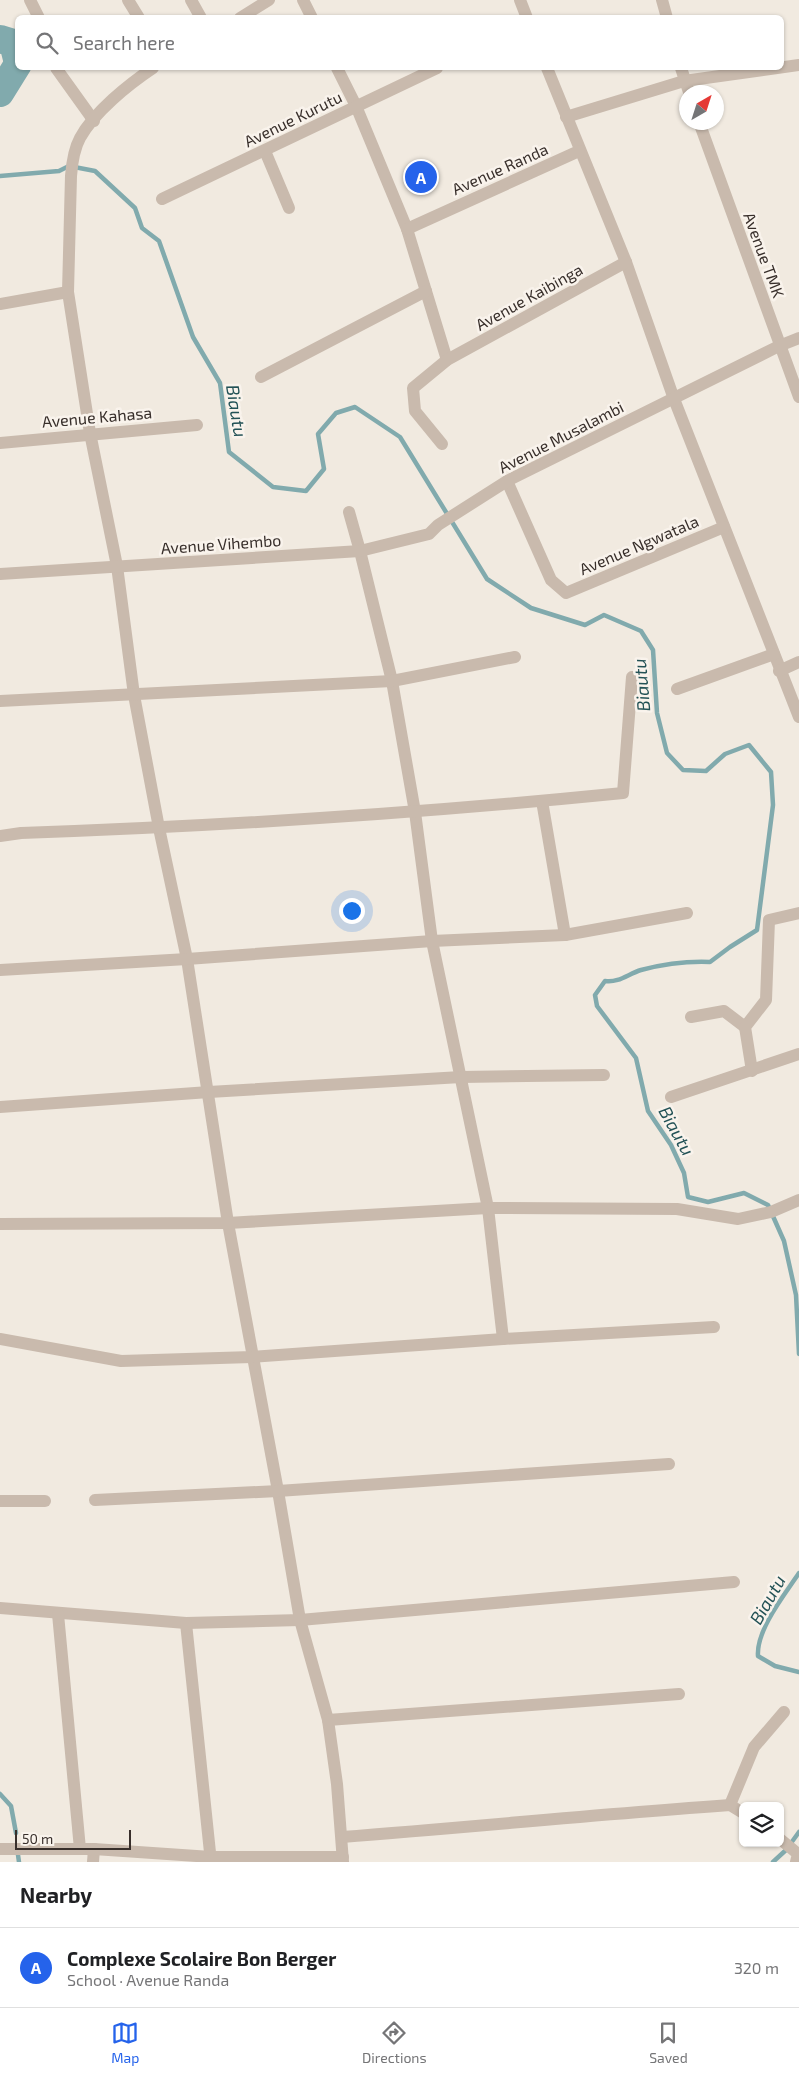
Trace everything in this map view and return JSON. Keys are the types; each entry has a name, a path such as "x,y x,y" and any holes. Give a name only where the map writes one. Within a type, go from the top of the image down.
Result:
{"street":[{"path":"30,0 38,15"},
{"path":"128,0 137,15"},
{"path":"192,0 200,15"},
{"path":"245,15 269,0"},
{"path":"303,0 310,15"},
{"path":"520,0 526,15"},
{"path":"662,0 666,15"},
{"path":"784,68 799,65"},
{"path":"57,70 94,120"},
{"path":"0,1849 80,1849 93,1856 211,1859 343,1859 337,1784 328,1720 300,1620 278,1491 252,1357 228,1222 187,959 159,828 134,695 118,566 90,433 68,292 71,176 73,158 80,138 94,120 126,87 150,70"},
{"path":"338,70 356,106 407,229 448,360"},
{"name":"Avenue Kurutu","path":"162,200 434,70"},
{"path":"548,70 579,151 626,262 674,398 799,717"},
{"path":"682,70 685,85"},
{"path":"696,85 773,70"},
{"path":"566,117 679,89"},
{"name":"Avenue TMK","path":"702,130 799,397"},
{"path":"265,150 289,208"},
{"name":"Avenue Randa","path":"407,229 579,151"},
{"name":"Avenue Kaibinga","path":"442,444 415,411 413,388 448,360 626,262"},
{"path":"261,377 426,291"},
{"path":"0,304 68,292"},
{"name":"Avenue Musalambi","path":"438,525 507,481 779,346 799,338"},
{"name":"Avenue Kahasa","path":"0,443 90,433 197,425"},
{"name":"Avenue Ngwatala","path":"507,481 551,580 566,593 724,526"},
{"path":"349,512 392,682 415,812 432,941 488,1208 503,1339"},
{"name":"Avenue Vihembo","path":"0,574 360,551 429,534 438,525"},
{"path":"677,688 774,654"},
{"path":"0,701 392,682 515,657"},
{"path":"780,671 799,662"},
{"path":"0,836 21,833 159,828 415,812 623,793 632,678"},
{"path":"542,801 565,935"},
{"path":"0,970 187,959 432,941 565,935 687,913"},
{"path":"745,1027 766,1000 769,920 799,913"},
{"path":"691,1016 724,1011 745,1027 752,1071"},
{"path":"671,1097 799,1054"},
{"path":"0,1106 461,1077 604,1075"},
{"path":"0,1224 228,1222 488,1208 677,1210 738,1219 761,1215 799,1200"},
{"path":"0,1342 121,1361 252,1357 503,1339 714,1327"},
{"path":"95,1500 278,1491 669,1464"},
{"path":"0,1501 46,1501"},
{"path":"0,1608 186,1623 300,1620 734,1582"},
{"path":"58,1614 80,1849"},
{"path":"186,1623 211,1859"},
{"path":"328,1720 679,1694"},
{"path":"730,1805 754,1748 784,1712"},
{"path":"342,1837 730,1805 739,1811"},
{"path":"784,1843 797,1858"}],"waterway":[{"path":"0,39 13,43 15,51"},
{"path":"0,93 15,69"},
{"name":"Biautu","path":"0,176 59,171 69,166 95,171 135,208 142,228 159,241 193,337 220,383 229,452 273,487 306,491 324,469 318,434 336,413 355,407 400,437 487,579 531,608 585,625 604,615 641,631 653,650 657,713 667,753 683,770 706,771 725,754 749,745 771,772 773,805 757,930 710,962 675,963 641,970 619,979 605,981 595,995 597,1006 636,1058 648,1111 671,1145 684,1173 688,1197 708,1202 744,1193 768,1205 784,1241 796,1295 799,1354"},
{"name":"Biautu","path":"799,1573 766,1624 758,1656 775,1666 799,1672"},
{"path":"0,1794 11,1806 16,1833"},
{"name":"Biautu","path":"773,1862 786,1850 799,1832"},
{"path":"18,1855 19,1862"}],"place":[{"name":"Complexe Scolaire Bon Berger","path":"421,177"}]}
